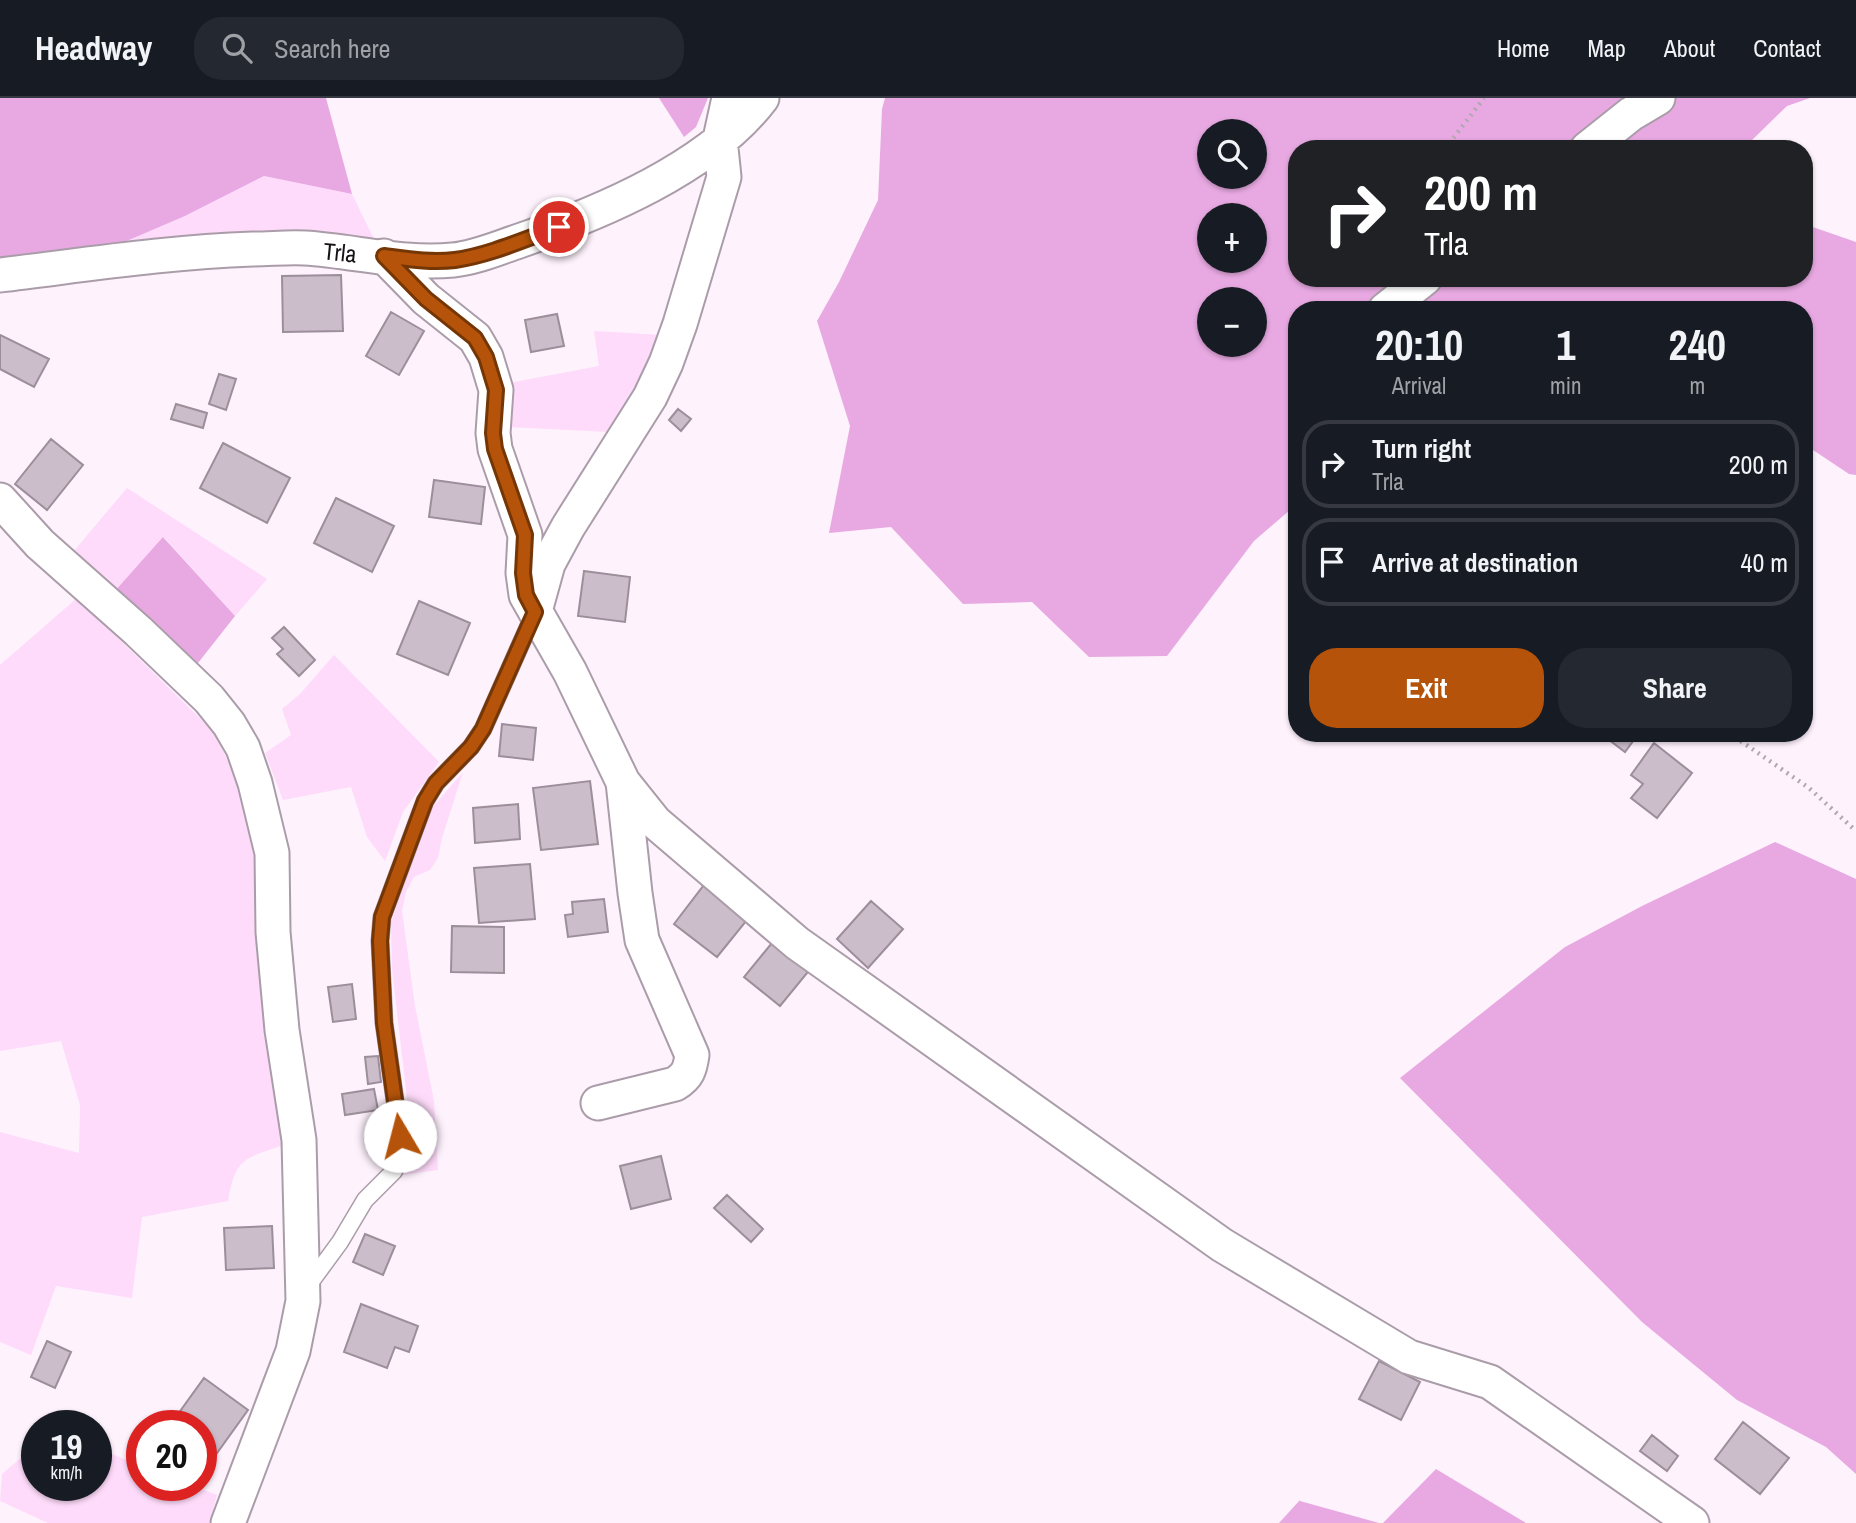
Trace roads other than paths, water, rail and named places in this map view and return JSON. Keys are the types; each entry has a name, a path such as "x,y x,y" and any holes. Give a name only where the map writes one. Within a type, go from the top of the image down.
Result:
{"street":[{"path":"535,612 548,564 568,527 650,397 666,363 724,177 720,139 729,98"},
{"name":"Trla","path":"0,275 194,251 304,248 428,261 454,260 481,254 546,232 668,177 720,139 762,98"},
{"path":"1598,140 1631,114 1658,98"},
{"path":"384,256 426,299 475,338 486,357 496,390 493,433 495,449 525,535 523,573 526,595 570,672 623,782 655,822 797,943 1222,1245 1409,1357 1490,1382 1692,1523"},
{"path":"1396,301 1414,287"},
{"path":"0,500 40,544 138,631 209,699 229,724 243,748 255,783 272,853 273,932 280,1005 299,1140 303,1292 293,1351 228,1523"},
{"path":"598,1103 675,1084 684,1078 691,1068 692,1055 642,940 623,782"}],"lane":[{"path":"303,1292 340,1242 365,1200 394,1171 400,1136 384,1023 380,941 382,917 425,801 436,783 471,747 483,729 535,612"}]}
